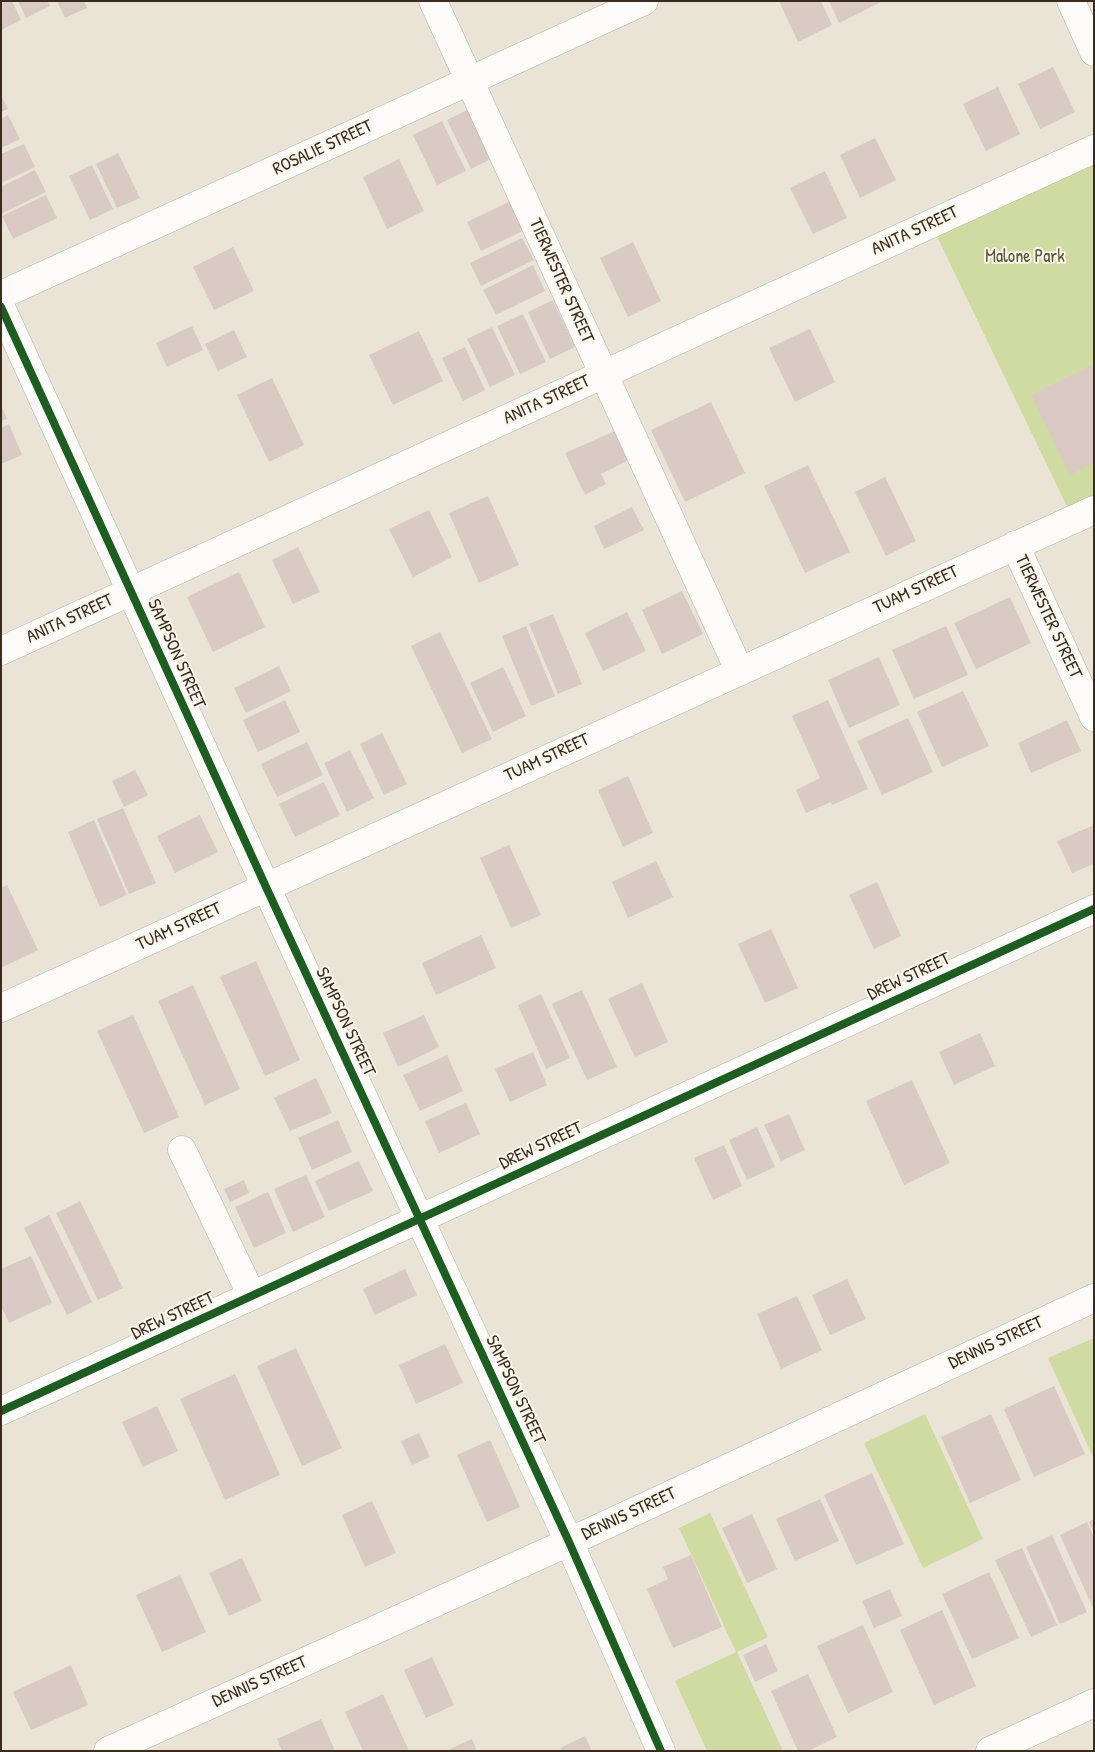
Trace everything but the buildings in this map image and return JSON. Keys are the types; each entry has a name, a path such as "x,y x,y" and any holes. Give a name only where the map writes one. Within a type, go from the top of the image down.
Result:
{"street":[{"name":"TIERWESTER STREET","path":"433,1 739,670"},
{"name":"ROSALIE STREET","path":"1,295 644,1"},
{"path":"1071,1 1094,52"},
{"name":"ANITA STREET","path":"1,651 1094,149"},
{"name":"SAMPSON STREET","path":"1,306 266,887 569,1542 661,1751"},
{"name":"TUAM STREET","path":"1,1008 739,670 1094,510"},
{"name":"TIERWESTER STREET","path":"1015,545 1094,717"},
{"name":"DREW STREET","path":"1,1412 1094,909"},
{"path":"182,1150 252,1296"},
{"name":"DENNIS STREET","path":"108,1751 569,1542 1094,1298"},
{"path":"990,1751 1094,1703"}],"green space":[{"name":"Malone Park","path":"1094,149 1094,510 1073,519 931,224"},
{"path":"1094,1338 1094,1459 1048,1358"},
{"path":"925,1414 983,1539 923,1568 864,1443"},
{"path":"710,1513 768,1637 737,1652 783,1751 707,1751 675,1681 736,1652 679,1528"}],"cycle path":[{"path":"1,307 266,887 569,1542 661,1751"},
{"path":"1,1411 1094,909"}]}
